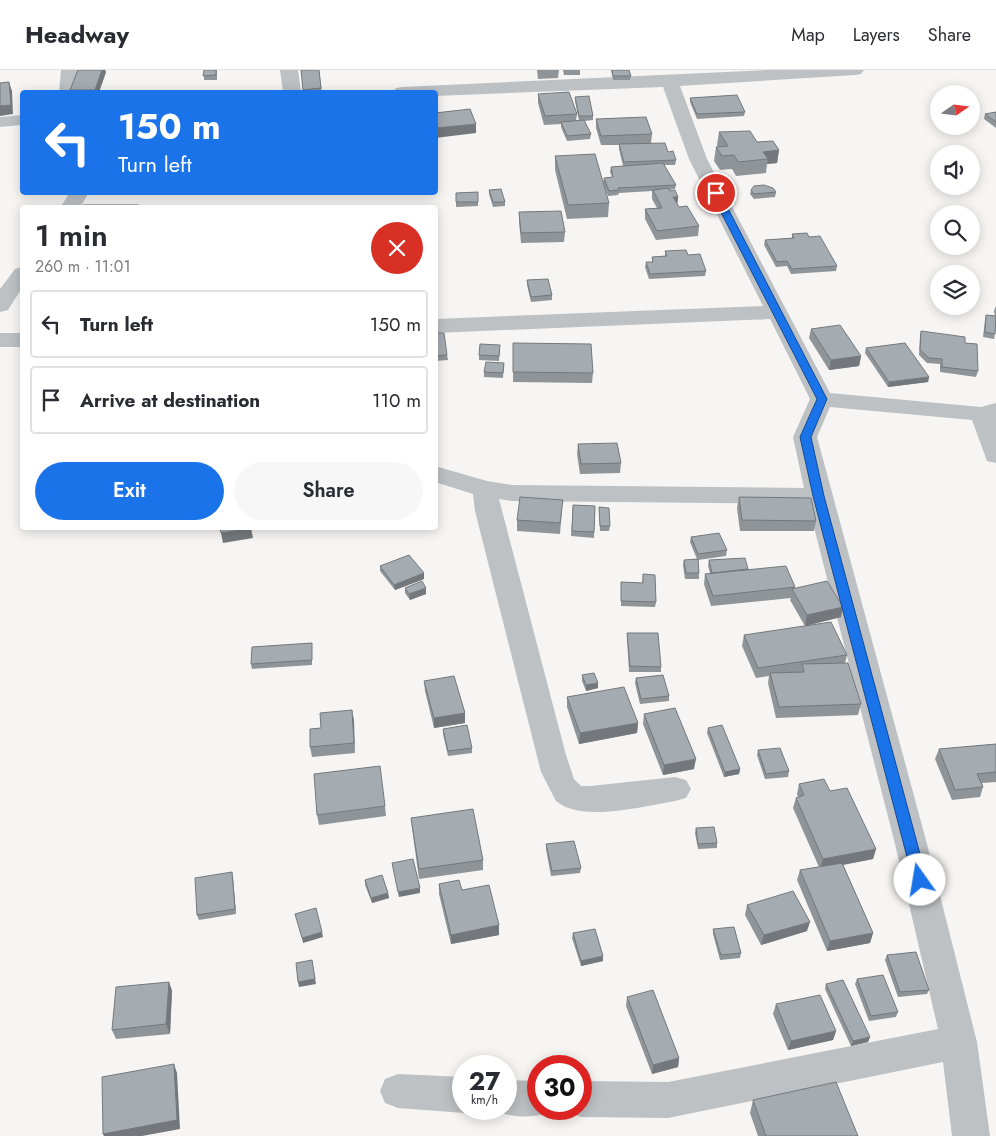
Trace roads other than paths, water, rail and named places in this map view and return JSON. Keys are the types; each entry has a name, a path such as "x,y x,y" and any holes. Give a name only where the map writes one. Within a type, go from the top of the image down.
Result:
{"street":[{"path":"68,90 70,70"},
{"path":"289,70 292,90"},
{"path":"427,90 592,77 670,81 855,70"},
{"path":"670,81 698,159 822,399"},
{"path":"0,122 20,120"},
{"path":"0,305 20,277"},
{"path":"438,326 776,312"},
{"path":"0,340 20,340"},
{"path":"822,399 989,412 996,455"},
{"path":"822,399 806,437 819,496 911,844 959,1042 972,1136"},
{"path":"438,475 485,489 512,494 819,496"},
{"path":"485,489 488,511 550,754 561,785 571,797 586,800 675,789"},
{"path":"592,1099 668,1100 959,1042"},
{"path":"398,1091 452,1094"}]}
